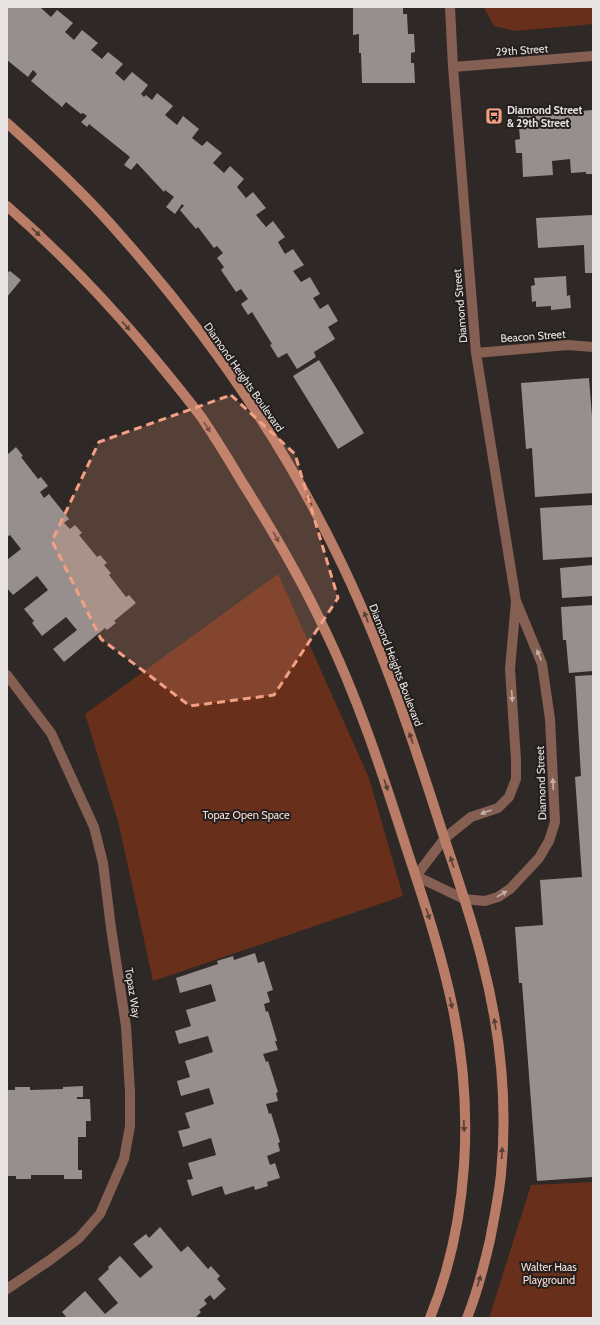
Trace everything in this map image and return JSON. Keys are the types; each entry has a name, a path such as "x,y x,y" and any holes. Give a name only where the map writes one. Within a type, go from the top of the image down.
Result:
{"main road":[{"name":"Diamond Heights Boulevard","path":"7,123 72,184 121,235 205,339 243,392 308,498 337,554 362,608 383,660 445,838 482,959 492,1004 499,1047 502,1079 503,1124 501,1174 486,1260 467,1318"},
{"path":"7,206 30,226 81,276 165,370 201,418 269,524 323,625 370,737 435,935 453,1011 460,1050 464,1124 463,1174 458,1212 450,1253 438,1300 430,1318"}],"street":[{"name":"Diamond Street","path":"450,7 453,67 476,353 516,602 542,664 550,719 555,822 549,841 539,858 510,889 498,897 485,901 464,899 416,876 445,838 471,817 498,808 509,797 516,779 510,669 516,602"},
{"name":"29th Street","path":"453,67 593,56"},
{"name":"Beacon Street","path":"476,353 568,345 593,347"},
{"name":"Topaz Way","path":"7,675 51,733 94,827 103,863 126,1026 130,1092 130,1126 124,1159 100,1214 79,1238 7,1289"}],"highlighted area":[{"path":"231,395 295,454 338,598 274,695 190,706 101,639 52,541 99,442"}],"green space":[{"path":"485,7 593,7 593,24 515,31 494,26 485,10"},
{"name":"Topaz Open Space","path":"278,574 369,778 403,896 153,981 119,825 85,714"},
{"name":"Walter Haas Playground","path":"593,1182 593,1318 489,1318 531,1185"}],"building":[{"path":"7,7 42,7 41,8 51,17 57,10 73,23 65,32 74,40 82,30 98,43 91,50 102,59 108,52 123,64 115,73 124,81 132,72 148,85 141,94 144,97 146,95 152,100 157,93 173,106 165,115 177,125 183,116 199,129 192,138 202,146 207,141 222,153 213,163 224,173 230,166 244,179 237,187 246,198 253,192 266,208 256,215 266,227 273,221 285,237 278,242 285,254 293,249 304,265 293,271 301,282 310,277 320,294 313,298 320,309 328,304 338,321 328,327 335,339 314,352 316,357 297,369 287,353 278,358 270,345 272,344 252,312 248,315 241,304 248,299 241,289 236,292 221,270 224,267 217,258 223,253 217,246 214,248 198,227 196,229 180,210 184,206 182,204 175,214 166,207 174,197 165,190 164,192 137,163 131,170 124,165 130,157 89,124 87,127 81,122 87,116 83,113 81,114 66,102 62,107 31,81 37,74 33,70 28,77 7,60"},
{"path":"353,7 403,7 403,14 407,14 408,34 414,34 415,52 411,53 411,63 414,63 415,83 362,83 359,34 353,35"},
{"path":"593,110 593,174 586,174 586,172 571,173 570,159 552,161 553,175 523,177 522,153 516,153 515,140 520,139 518,116"},
{"path":"593,215 593,273 585,273 584,245 538,248 536,218"},
{"path":"7,271 10,271 21,280 7,297"},
{"path":"566,276 567,296 570,295 571,308 551,310 551,306 536,307 536,301 532,302 531,286 535,285 534,278"},
{"path":"319,360 364,433 338,449 293,376"},
{"path":"589,378 593,429 593,493 535,497 532,448 526,449 521,383"},
{"path":"16,447 23,456 21,457 38,479 41,477 48,486 40,492 44,498 49,494 69,519 64,523 70,529 75,525 82,533 79,535 97,557 100,555 107,563 104,565 111,573 109,575 126,597 129,595 136,603 114,621 116,623 107,630 105,628 64,662 53,649 77,630 66,617 42,636 32,623 34,621 24,609 48,590 37,576 13,595 7,588 7,560 21,549 10,535 7,537 7,455"},
{"path":"593,505 593,557 543,560 540,508"},
{"path":"593,565 593,596 562,598 560,568"},
{"path":"593,605 593,671 569,673 566,640 563,640 561,607"},
{"path":"593,675 593,1177 537,1181 522,983 519,983 515,927 543,925 540,880 582,877 575,777 581,776 575,676"},
{"path":"255,953 258,963 264,961 273,990 267,992 270,1002 264,1004 266,1012 268,1011 277,1041 275,1041 278,1050 263,1054 266,1062 268,1061 278,1092 276,1093 278,1101 266,1104 269,1114 271,1113 280,1142 278,1143 280,1151 267,1156 270,1165 275,1163 280,1178 267,1182 268,1186 255,1190 254,1186 225,1195 222,1186 192,1196 187,1180 193,1179 188,1163 216,1155 211,1138 183,1147 178,1131 190,1128 185,1113 214,1104 209,1088 181,1096 177,1081 190,1077 185,1061 213,1052 208,1036 179,1044 175,1031 191,1026 186,1010 216,1001 211,984 180,993 176,978 218,964 217,961 233,956 234,960"},
{"path":"83,1086 83,1097 77,1097 77,1099 90,1099 91,1121 86,1121 86,1137 78,1137 78,1170 82,1170 82,1179 64,1179 64,1175 31,1175 31,1179 16,1179 16,1176 7,1176 7,1090 15,1090 15,1087 30,1087 30,1090 63,1089 63,1087"},
{"path":"160,1227 181,1252 188,1246 208,1269 211,1266 220,1276 217,1279 226,1289 214,1300 210,1295 204,1300 207,1304 199,1310 201,1312 195,1318 67,1318 62,1312 85,1291 105,1314 118,1303 98,1279 120,1256 140,1278 153,1267 133,1244 146,1234 149,1238"}],"place":[{"name":"Diamond Street & 29th Street","path":"494,116"}]}
